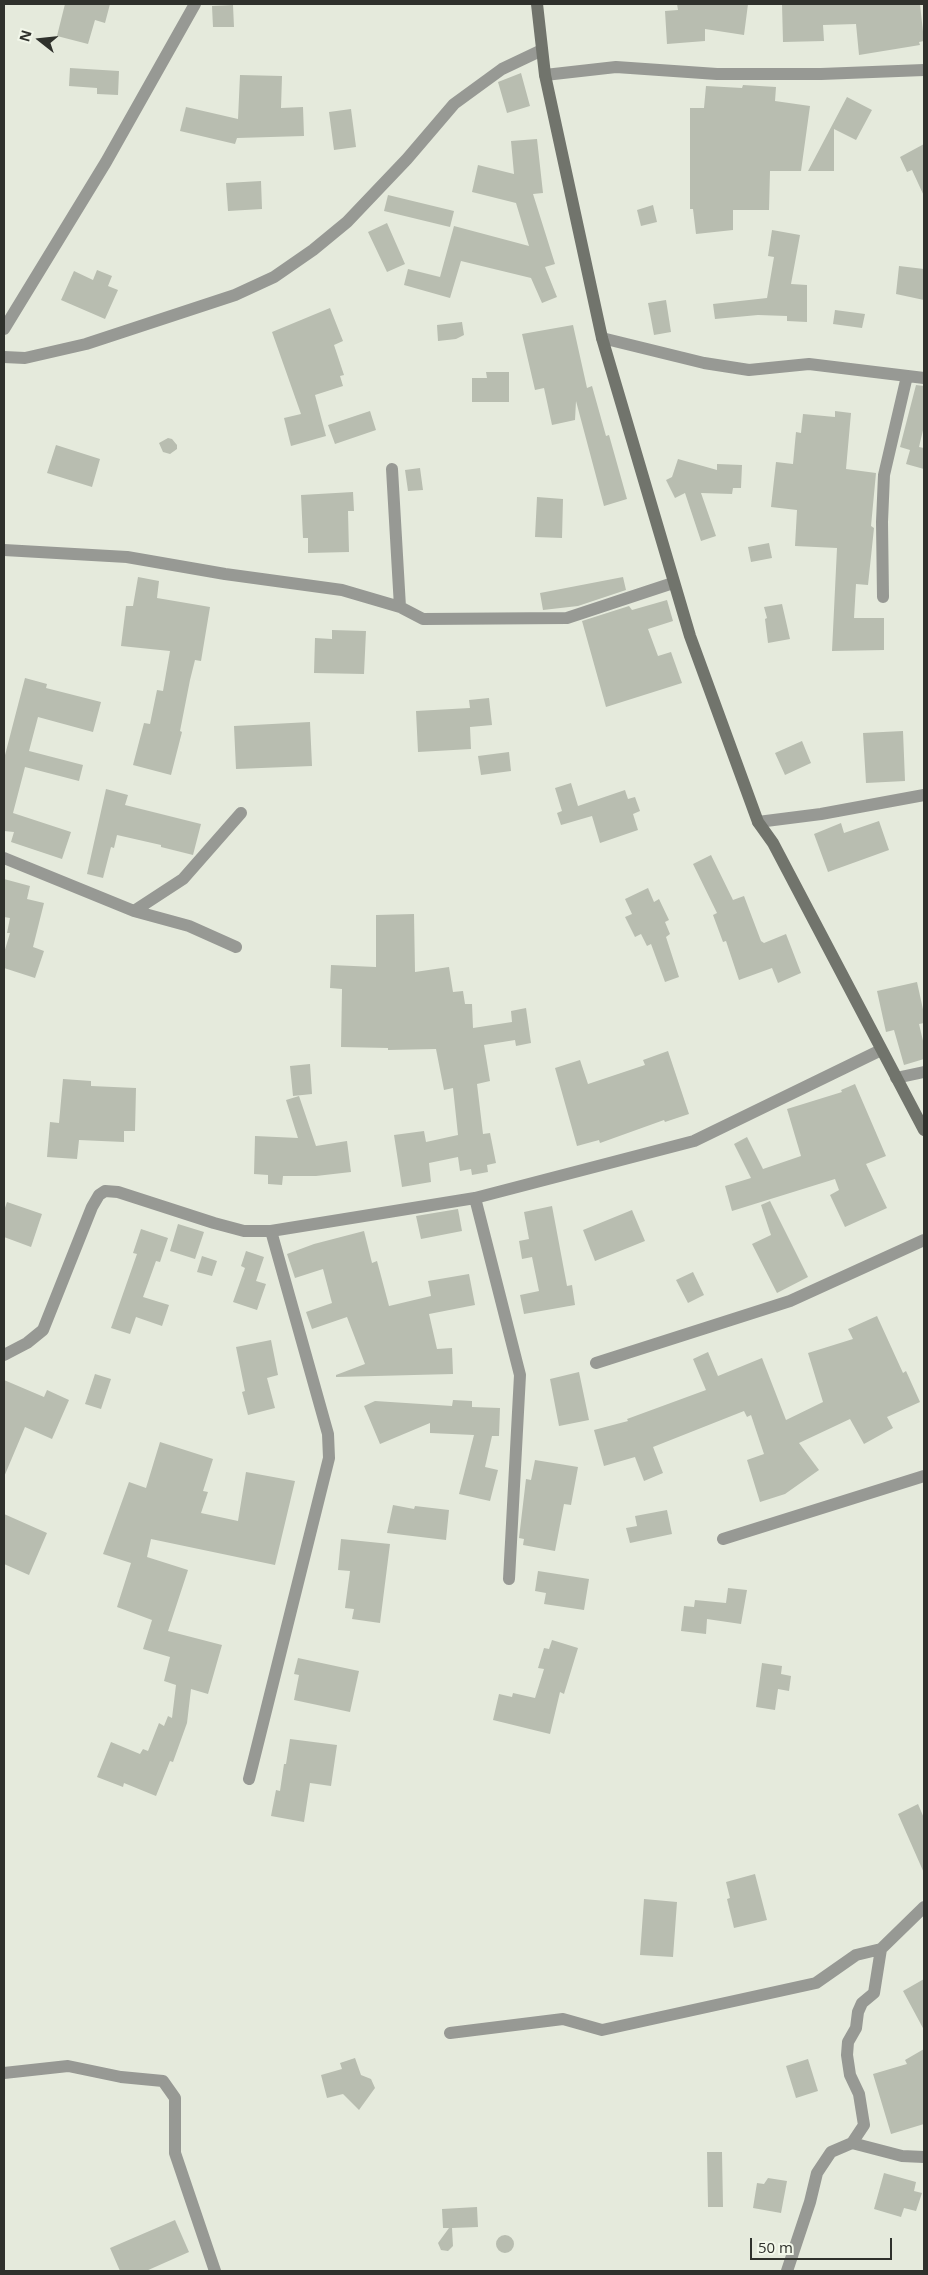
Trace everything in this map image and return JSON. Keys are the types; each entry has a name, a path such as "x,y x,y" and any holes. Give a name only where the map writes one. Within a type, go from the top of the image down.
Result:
{"street":[{"path":"4,329 106,162 195,4"},
{"path":"537,4 545,75 602,338 690,636 758,822 773,843 924,1130"},
{"path":"4,357 25,358 86,344 235,295 274,277 313,250 348,222 407,159 454,104 502,69 542,50"},
{"path":"545,75 616,67 717,74 822,74 924,70"},
{"path":"602,338 704,363 749,370 809,364 924,378"},
{"path":"883,597 882,522 884,475 907,376"},
{"path":"392,469 400,607"},
{"path":"4,550 127,556 226,574 342,590 400,607 422,618 568,618 673,583"},
{"path":"758,822 821,814 924,795"},
{"path":"134,910 184,879 241,813"},
{"path":"4,858 134,910 189,926 236,947"},
{"path":"4,1355 27,1344 43,1330 92,1207 99,1194 118,1192 244,1231 271,1231 475,1198 694,1141 881,1050"},
{"path":"896,1078 924,1072"},
{"path":"475,1198 520,1375 509,1580"},
{"path":"249,1779 329,1458 328,1434 271,1231"},
{"path":"596,1363 790,1301 924,1240"},
{"path":"723,1539 924,1476"},
{"path":"450,2032 563,2019 602,2030 816,1983 856,1955 881,1949 924,1907"},
{"path":"787,2271 810,2202 817,2172 831,2152 852,2143 864,2125 859,2094 850,2074 846,2055 848,2042 856,2028 858,2012 862,2003 874,1993 881,1949"},
{"path":"4,2073 68,2066 121,2077 163,2081 175,2098 176,2153 215,2271"},
{"path":"852,2143 902,2156 924,2157"}],"building":[{"path":"65,4 110,4 105,23 95,20 88,44 57,36"},
{"path":"677,4 748,4 744,35 705,29 705,41 667,44 665,11 678,10"},
{"path":"782,4 920,4 924,41 919,42 920,45 859,55 856,24 823,25 824,41 783,42"},
{"path":"233,5 234,27 213,27 212,6"},
{"path":"70,68 119,71 118,95 97,94 97,88 69,86"},
{"path":"521,73 530,106 507,113 498,82"},
{"path":"240,75 282,76 281,108 303,107 304,136 237,138 235,144 180,131 186,107 238,119"},
{"path":"743,85 776,87 775,101 810,106 801,171 770,171 769,210 733,210 733,230 696,234 693,209 690,209 690,108 704,108 706,86 742,88"},
{"path":"847,97 872,110 856,140 834,129 834,171 808,171"},
{"path":"351,109 356,147 334,150 329,112"},
{"path":"537,139 543,193 533,194 555,264 545,267 557,297 542,303 531,278 461,261 450,298 404,285 408,269 440,277 454,226 529,246 516,203 472,192 478,165 514,174 511,141"},
{"path":"924,144 924,196 912,170 907,172 900,157"},
{"path":"261,181 262,209 228,211 226,183"},
{"path":"388,195 454,211 450,227 384,211"},
{"path":"653,205 657,222 641,226 637,210"},
{"path":"387,223 405,264 387,272 368,232"},
{"path":"772,230 800,235 791,284 807,285 807,322 787,321 787,316 758,315 715,319 713,304 767,298 774,257 768,256"},
{"path":"899,266 924,269 924,300 896,294"},
{"path":"97,270 112,276 108,286 118,290 105,319 61,300 74,271 93,280"},
{"path":"666,300 671,332 654,335 648,303"},
{"path":"330,308 343,341 334,345 344,375 340,376 343,386 315,395 326,436 291,446 284,418 301,414 272,332"},
{"path":"835,310 865,314 862,328 833,324"},
{"path":"462,322 464,335 456,339 438,341 437,325"},
{"path":"573,325 587,388 592,386 606,436 609,435 627,499 604,506 576,401 575,420 552,425 544,388 535,390 522,334"},
{"path":"486,372 509,372 509,402 472,402 472,378 487,378"},
{"path":"916,385 924,386 924,426 919,447 924,448 924,469 906,464 910,450 900,447"},
{"path":"370,411 376,430 335,444 328,425"},
{"path":"835,411 851,413 846,469 876,473 871,526 874,528 868,585 856,584 854,618 884,618 884,650 832,651 837,548 795,546 797,510 771,507 776,462 793,464 796,432 801,433 803,414 835,417"},
{"path":"168,438 172,439 177,445 177,449 170,454 163,452 159,443"},
{"path":"56,445 100,459 92,487 47,473"},
{"path":"678,459 717,470 717,464 742,465 741,488 733,488 732,494 701,493 716,536 701,541 685,493 675,498 666,480 672,477"},
{"path":"420,468 423,490 408,491 405,470"},
{"path":"353,492 354,511 348,511 349,552 308,553 308,538 303,538 301,495"},
{"path":"537,497 563,499 562,538 535,537"},
{"path":"769,543 772,558 751,562 748,547"},
{"path":"138,577 159,581 157,598 210,607 201,661 195,660 180,731 182,732 171,775 133,765 144,723 150,724 157,690 163,691 170,651 121,646 126,606 133,606"},
{"path":"623,577 626,590 578,606 543,610 540,593"},
{"path":"667,600 673,621 648,629 658,656 671,652 682,683 606,707 582,621 629,606 632,610"},
{"path":"782,604 790,639 768,643 765,619 767,618 764,607"},
{"path":"332,630 366,631 364,674 314,673 315,638 332,639"},
{"path":"25,678 47,684 46,688 101,702 93,732 38,717 29,751 83,765 79,781 25,767 13,813 71,832 62,859 11,842 14,832 4,831 4,759"},
{"path":"489,698 492,725 470,727 471,749 418,752 416,711 470,708 469,700"},
{"path":"310,722 312,766 236,769 234,726"},
{"path":"903,731 905,781 866,783 863,733"},
{"path":"802,741 811,763 785,775 775,753"},
{"path":"509,752 511,771 481,775 478,756"},
{"path":"571,783 578,806 625,790 628,799 635,797 640,811 633,814 638,830 600,843 592,816 561,825 557,813 562,811 555,788"},
{"path":"106,789 128,795 125,805 201,824 193,855 161,847 161,845 117,835 114,848 111,847 103,878 87,874"},
{"path":"879,821 889,850 828,872 814,834 841,823 844,833"},
{"path":"711,855 733,900 744,896 761,941 764,943 786,934 801,973 778,983 772,968 739,980 726,941 723,942 713,915 717,913 693,864"},
{"path":"4,879 30,886 27,899 44,903 33,947 44,951 35,978 4,968 4,953 10,933 7,933 10,918 4,917"},
{"path":"648,888 654,902 659,899 669,920 665,922 670,934 666,937 679,977 665,982 651,944 647,946 641,934 635,937 625,917 632,914 625,899"},
{"path":"414,914 415,972 449,967 453,992 463,991 465,1004 472,1004 473,1028 512,1022 511,1011 526,1008 531,1043 516,1046 515,1040 484,1045 490,1081 477,1084 483,1134 490,1133 496,1163 487,1165 488,1172 472,1175 471,1169 460,1171 458,1157 429,1163 431,1182 402,1187 394,1135 424,1131 426,1142 458,1135 453,1088 444,1090 436,1049 388,1050 388,1048 341,1047 342,989 330,988 331,965 376,967 376,915"},
{"path":"917,982 924,1014 924,1023 919,1024 924,1045 924,1059 904,1065 894,1030 886,1032 877,991"},
{"path":"668,1051 689,1114 665,1122 664,1120 600,1143 599,1140 577,1146 555,1068 580,1060 588,1084 645,1065 643,1060"},
{"path":"310,1064 312,1094 293,1096 290,1066"},
{"path":"63,1079 91,1081 91,1086 136,1088 135,1131 124,1131 124,1142 79,1140 77,1159 47,1157 50,1122 59,1123"},
{"path":"855,1084 886,1156 866,1164 887,1208 845,1227 830,1195 839,1190 835,1179 732,1211 725,1186 751,1178 734,1144 747,1137 763,1169 801,1156 787,1109 842,1092 841,1090"},
{"path":"299,1096 316,1146 347,1141 351,1172 316,1176 283,1176 282,1185 268,1184 268,1175 254,1174 255,1136 298,1138 286,1100"},
{"path":"770,1201 808,1277 777,1293 752,1244 771,1235 761,1205"},
{"path":"7,1202 42,1214 31,1247 4,1237 4,1211"},
{"path":"552,1206 567,1286 572,1285 575,1305 524,1314 520,1295 539,1291 532,1257 522,1259 519,1241 529,1239 524,1212"},
{"path":"458,1209 462,1231 421,1239 416,1216"},
{"path":"632,1210 645,1241 595,1261 583,1230"},
{"path":"178,1224 204,1232 195,1259 170,1251"},
{"path":"141,1229 168,1238 160,1262 156,1261 143,1297 169,1305 162,1326 136,1317 130,1334 111,1328 137,1254 133,1253"},
{"path":"364,1231 372,1263 377,1261 389,1306 431,1296 428,1281 469,1274 475,1305 429,1314 437,1349 452,1348 453,1374 336,1377 336,1375 365,1364 347,1317 312,1329 306,1312 332,1303 323,1269 295,1278 287,1254 314,1244"},
{"path":"246,1251 264,1257 256,1281 266,1284 257,1310 233,1302 245,1268 241,1266"},
{"path":"202,1256 217,1261 212,1276 197,1272"},
{"path":"693,1272 704,1295 688,1303 676,1280"},
{"path":"877,1316 903,1373 906,1371 920,1402 887,1417 893,1428 864,1444 850,1419 799,1443 819,1470 785,1494 760,1502 747,1460 764,1454 751,1415 747,1417 744,1411 653,1447 663,1473 644,1481 635,1457 604,1466 594,1430 628,1421 627,1419 706,1390 693,1359 708,1352 718,1376 762,1358 786,1420 823,1402 808,1353 853,1339 848,1329"},
{"path":"271,1340 278,1375 267,1378 275,1408 248,1415 242,1392 245,1391 236,1347"},
{"path":"579,1372 589,1420 559,1426 550,1379"},
{"path":"95,1374 111,1379 101,1409 85,1404"},
{"path":"4,1380 44,1397 47,1390 69,1400 52,1439 25,1427 4,1477"},
{"path":"453,1400 472,1401 472,1407 500,1408 499,1436 492,1436 485,1467 498,1470 490,1501 459,1494 474,1435 430,1433 430,1423 380,1444 364,1406 375,1401 452,1406"},
{"path":"160,1442 213,1459 203,1491 208,1492 201,1513 238,1521 246,1472 295,1481 275,1565 151,1539 147,1557 188,1570 168,1631 222,1645 208,1694 191,1689 187,1723 173,1762 170,1761 156,1796 124,1783 123,1787 97,1777 111,1742 140,1754 143,1749 148,1751 159,1723 164,1726 168,1716 172,1718 176,1685 164,1681 170,1657 143,1649 152,1620 117,1607 131,1563 103,1554 129,1482 146,1488"},
{"path":"535,1460 578,1467 571,1505 564,1504 555,1551 523,1545 524,1539 519,1538 526,1479 531,1480"},
{"path":"393,1505 414,1509 415,1506 449,1510 446,1540 387,1533"},
{"path":"667,1510 672,1534 630,1543 626,1528 637,1526 635,1516"},
{"path":"4,1514 47,1533 29,1575 4,1564"},
{"path":"341,1539 390,1544 380,1623 352,1619 354,1609 345,1608 350,1571 338,1570"},
{"path":"538,1571 589,1579 584,1610 544,1604 546,1593 535,1591"},
{"path":"728,1588 747,1590 741,1624 707,1619 706,1634 681,1631 684,1606 694,1607 695,1600 726,1603"},
{"path":"552,1640 578,1648 564,1694 560,1692 550,1734 493,1720 499,1694 512,1697 513,1693 535,1698 544,1669 538,1668 544,1648 549,1649"},
{"path":"298,1658 359,1671 350,1712 294,1700 299,1675 294,1674"},
{"path":"762,1663 782,1666 781,1674 791,1676 789,1691 778,1689 775,1710 756,1707"},
{"path":"290,1739 337,1745 331,1786 310,1783 304,1822 271,1816 276,1790 280,1791"},
{"path":"918,1804 924,1818 924,1873 898,1814"},
{"path":"755,1874 767,1920 734,1928 727,1899 730,1898 726,1882"},
{"path":"644,1899 677,1902 673,1957 640,1955"},
{"path":"924,1979 924,2030 903,1991"},
{"path":"924,2049 924,2124 891,2134 873,2074 907,2064 905,2060"},
{"path":"355,2058 361,2075 371,2079 375,2088 359,2110 343,2094 327,2098 321,2075 342,2069 340,2063"},
{"path":"808,2059 818,2091 796,2098 786,2066"},
{"path":"707,2152 722,2152 723,2207 708,2207"},
{"path":"884,2173 916,2182 914,2191 922,2193 916,2211 904,2208 901,2217 874,2209"},
{"path":"768,2178 787,2181 781,2213 753,2208 757,2183 764,2184"},
{"path":"477,2207 478,2227 452,2228 453,2246 448,2251 441,2250 438,2243 449,2228 443,2228 442,2209"},
{"path":"175,2220 189,2252 146,2271 120,2271 110,2248"},
{"path":"505,2235 511,2238 514,2244 511,2250 505,2253 499,2250 496,2244 499,2238"}]}
